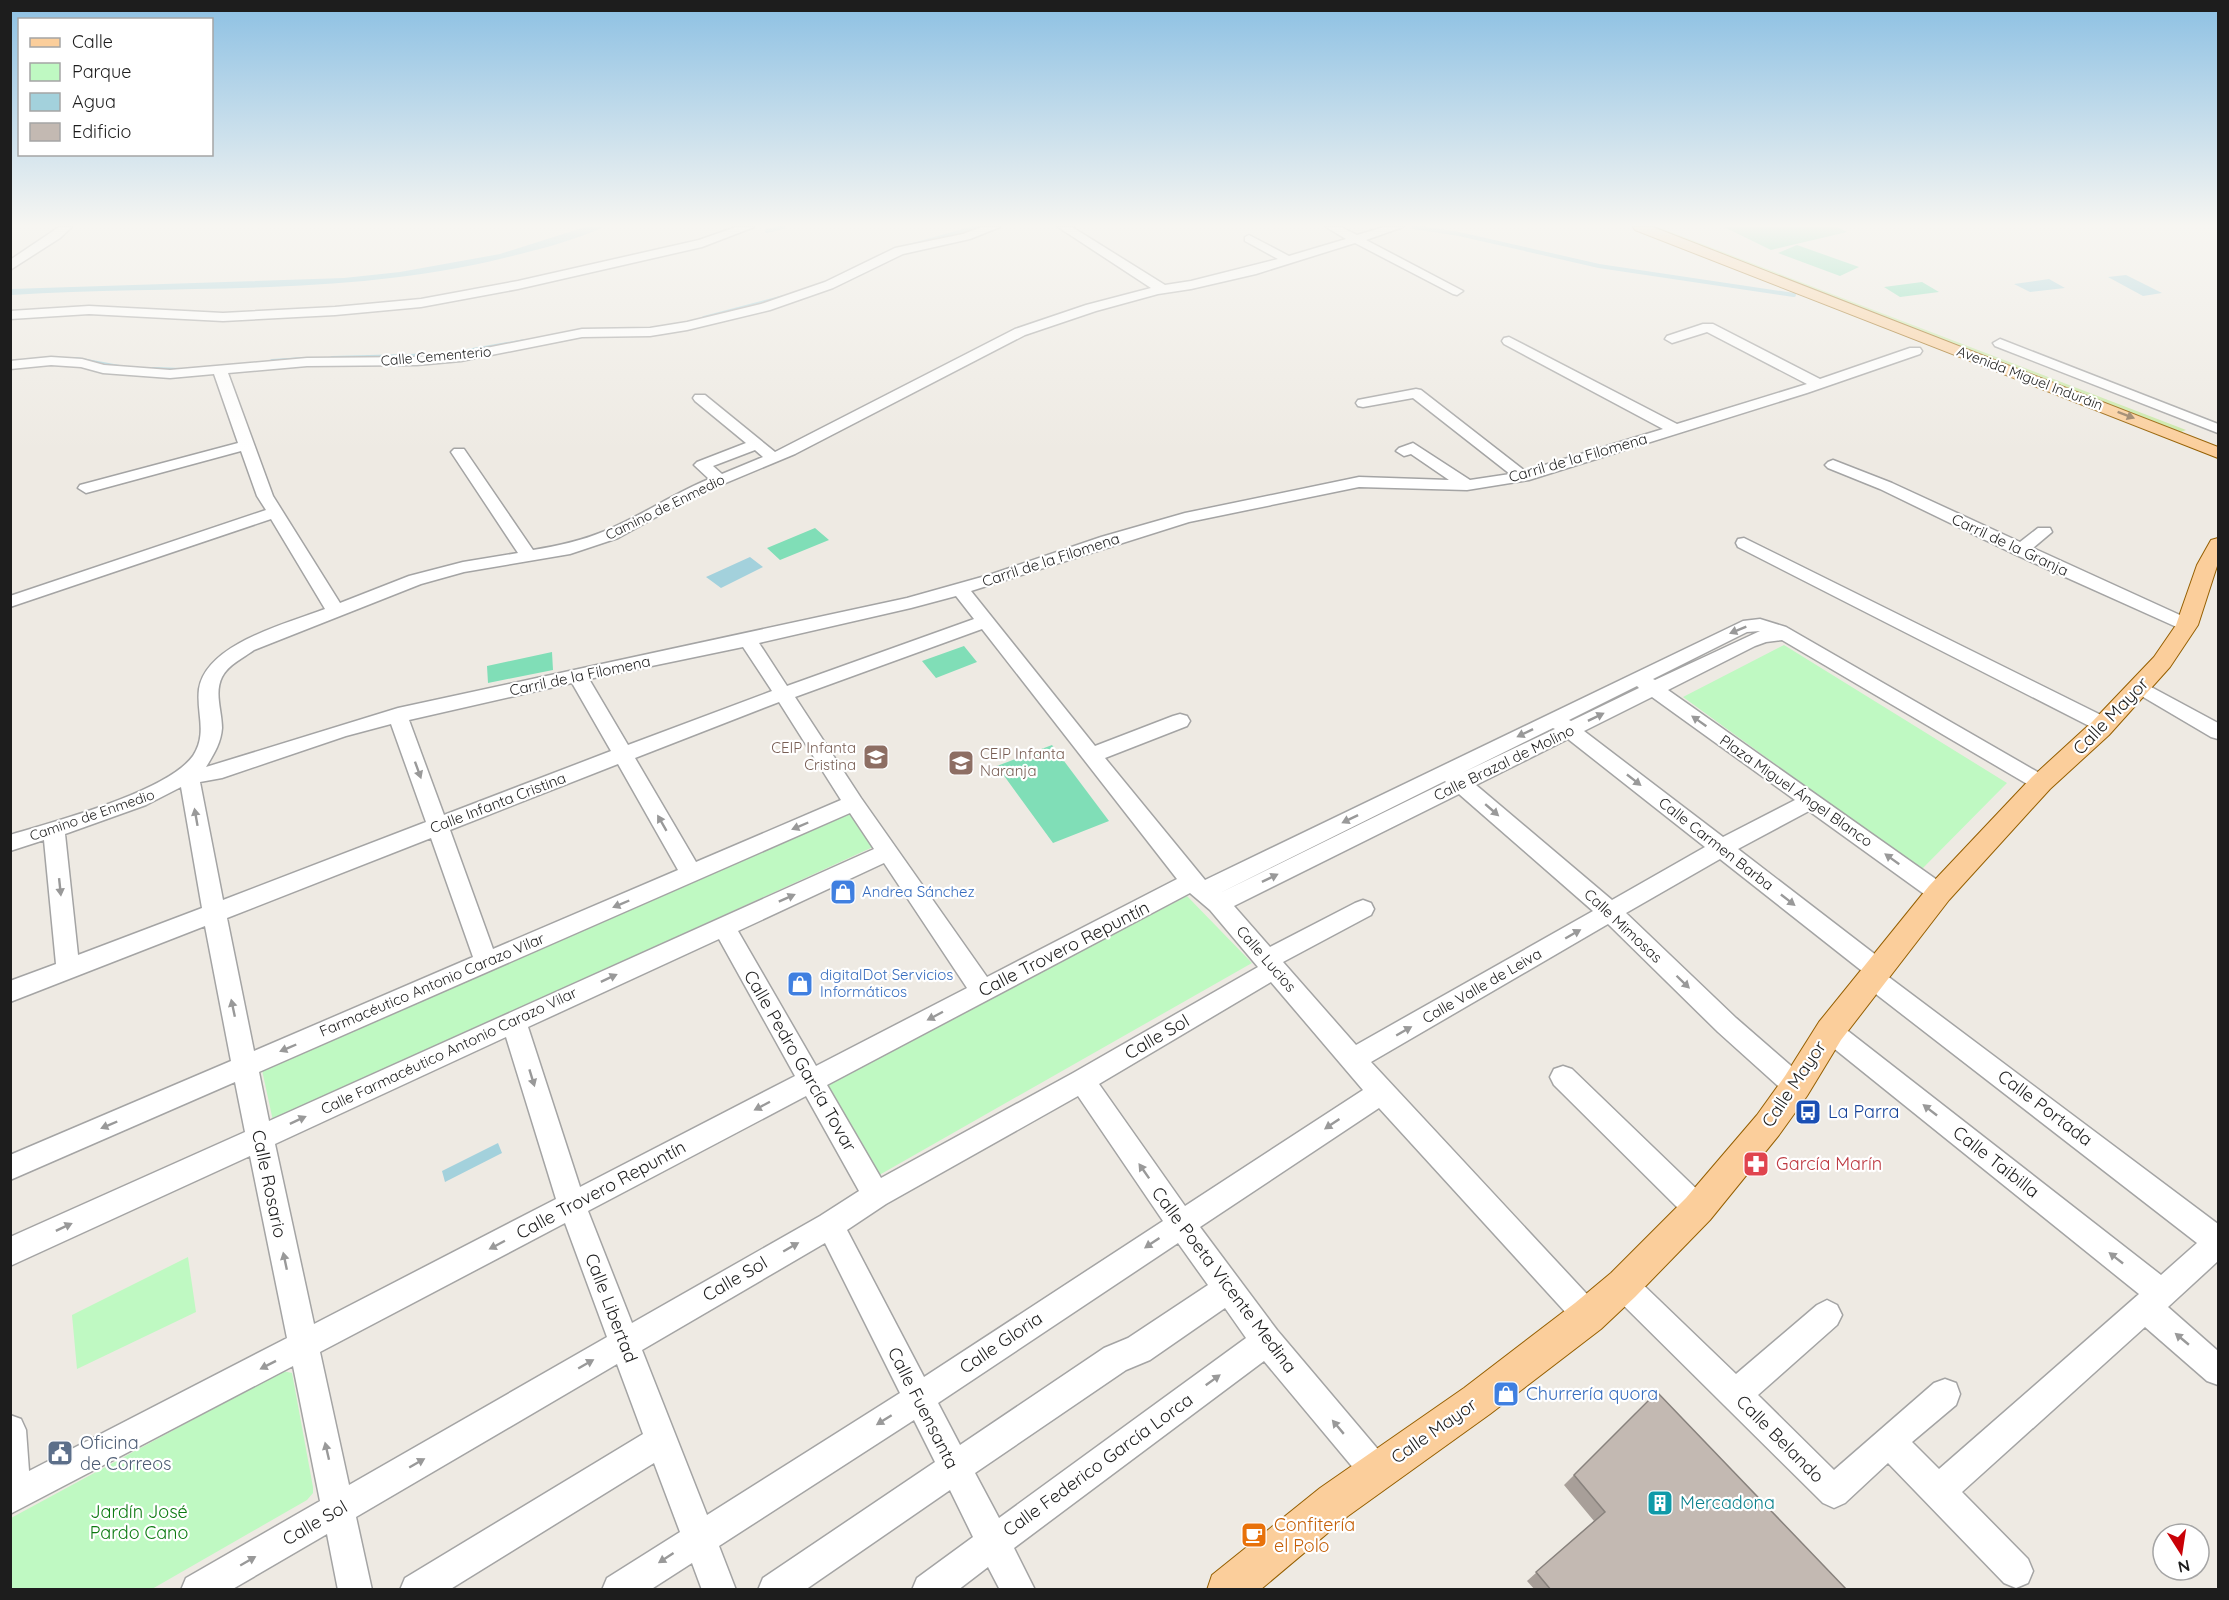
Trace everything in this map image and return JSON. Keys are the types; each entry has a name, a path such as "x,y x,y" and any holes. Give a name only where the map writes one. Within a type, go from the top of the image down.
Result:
{"main road":[{"name":"Avenida Miguel Induráin","path":"1834,302 2099,404 2218,453"},
{"name":"Avenida Miguel Induráin","path":"1863,302 2218,438"},
{"name":"Calle Mayor","path":"1227,1590 1376,1471 1477,1401 1588,1316 1623,1285 1698,1209 1743,1156 1796,1086 1830,1031 1939,893 2041,783 2104,725 2162,662 2187,625 2207,565 2218,544"}],"street":[{"path":"10,315 89,310 223,317 335,311 427,302"},
{"name":"Calle Cementerio","path":"10,364 82,363 103,369 170,374 307,362 417,361 461,357 582,333 650,332 687,326 781,302"},
{"name":"Camino de Enmedio","path":"10,843 153,795 187,776 200,761 207,748 213,724 208,682 220,664 247,646 335,610 436,573 570,549 612,534 686,494 774,458 1020,332 1115,302"},
{"path":"10,330 54,312"},
{"path":"1672,339 1708,327 1818,384"},
{"path":"1509,340 1677,430"},
{"path":"2000,343 2218,429"},
{"name":"Carril de la Filomena","path":"187,776 216,772 398,715 912,603 1185,518 1359,482 1467,485 1523,477 1677,430 1915,351"},
{"path":"220,371 265,496 335,610"},
{"path":"1363,403 1416,393 1523,477"},
{"path":"700,398 774,458"},
{"path":"720,480 702,465 757,444"},
{"path":"86,488 248,445"},
{"path":"1404,451 1413,448 1467,485"},
{"path":"459,452 530,557"},
{"name":"Carril de la Granja","path":"1833,465 1886,486 2020,550 2187,625"},
{"path":"10,602 276,512"},
{"path":"2020,550 2044,532"},
{"path":"1744,543 2104,725"},
{"name":"Calle Lucios","path":"960,589 1204,892 1381,1092 1588,1316"},
{"name":"Calle Infanta Cristina","path":"10,992 622,755 987,621"},
{"name":"Calle Brazal de Molino","path":"1204,892 1454,777 1646,683 1772,634 1793,638 2041,783"},
{"path":"748,640 854,803 983,991"},
{"path":"578,676 692,873"},
{"name":"Plaza Miguel Ángel Blanco","path":"1646,683 1939,893"},
{"path":"2140,687 2218,732"},
{"path":"398,715 486,962"},
{"path":"1092,755 1180,721"},
{"name":"Calle Carmen Barba","path":"1562,725 1721,848 1874,973"},
{"name":"Calle Rosario","path":"187,776 213,914 303,1347 340,1508 355,1590"},
{"name":"Calle Mimosas","path":"1454,777 1610,912 1727,1025 1796,1086"},
{"name":"Calle Valle de Leiva","path":"1353,1060 1721,848 1811,801"},
{"name":"Farmacéutico Antonio Carazo Vilar","path":"10,1168 854,803"},
{"path":"54,828 68,970"},
{"name":"Calle Farmacéutico Antonio Carazo Vilar","path":"10,1252 888,852"},
{"name":"Calle Trovero Repuntín","path":"12,1497 983,991 1204,892"},
{"name":"Calle Sol","path":"198,1590 830,1225 876,1195 1082,1081 1363,909"},
{"name":"Calle Pedro García Tovar","path":"723,926 876,1195"},
{"name":"Calle Portada","path":"1874,973 2218,1242"},
{"name":"Calle Libertad","path":"514,1022 572,1206 719,1590"},
{"name":"Calle Taibilla","path":"1830,1031 2154,1301 2218,1370"},
{"path":"1563,1077 1698,1209"},
{"name":"Calle Poeta Vicente Medina","path":"1082,1081 1266,1341 1376,1471"},
{"name":"Calle Gloria","path":"619,1590 698,1537 918,1399 1381,1092"},
{"name":"Calle Fuensanta","path":"830,1225 953,1468 1018,1590"},
{"path":"1938,1492 2218,1242"},
{"name":"Calle Belando","path":"1623,1285 1834,1492 1889,1441"},
{"path":"775,1590 1115,1359 1139,1349 1228,1289"},
{"path":"1735,1395 1827,1315"},
{"name":"Calle Federico García Lorca","path":"929,1590 1266,1341"},
{"path":"1945,1394 1889,1441 2016,1571"},
{"path":"10,1430 12,1497"},
{"path":"417,1590 662,1441"}],"green space":[{"path":"1843,302 1852,302 2186,430 2181,432"},
{"path":"815,528 829,540 780,560 767,548"},
{"path":"1784,645 2007,783 1921,870 1683,697"},
{"path":"964,646 977,662 936,678 922,661"},
{"path":"552,652 553,670 488,683 487,666"},
{"path":"1052,745 1109,821 1053,843 997,766"},
{"path":"851,812 873,847 273,1121 262,1070"},
{"path":"1187,896 1252,963 874,1178 821,1087"},
{"path":"188,1257 196,1312 77,1369 72,1315"},
{"name":"Jardín José Pardo Cano","path":"283,1371 292,1373 313,1487 313,1493 307,1500 152,1589 11,1590 11,1518"}],"water":[{"path":"750,557 763,567 721,588 706,577"},
{"path":"498,1143 502,1153 445,1182 442,1171"}],"building":[{"name":"Mercadona","path":"1657,1392 1847,1590 1551,1590 1536,1572 1605,1512 1574,1475"}],"waterway":[{"path":"704,318 766,302"},
{"path":"332,358 444,355 525,341"},
{"path":"76,359 119,367"},
{"path":"272,361 304,359"},
{"path":"153,369 182,370"}],"place":[{"name":"CEIP Infanta Cristina","path":"876,757"},
{"name":"CEIP Infanta Naranja","path":"961,763"},
{"name":"Andrea Sánchez","path":"843,892"},
{"name":"digitalDot Servicios Informáticos","path":"800,984"},
{"name":"La Parra","path":"1808,1112"},
{"name":"García Marín","path":"1756,1164"},
{"name":"Churrería quora","path":"1506,1394"},
{"name":"Oficina de Correos","path":"60,1453"},
{"name":"Mercadona","path":"1660,1503"},
{"name":"Confitería el Polo","path":"1254,1535"}]}
